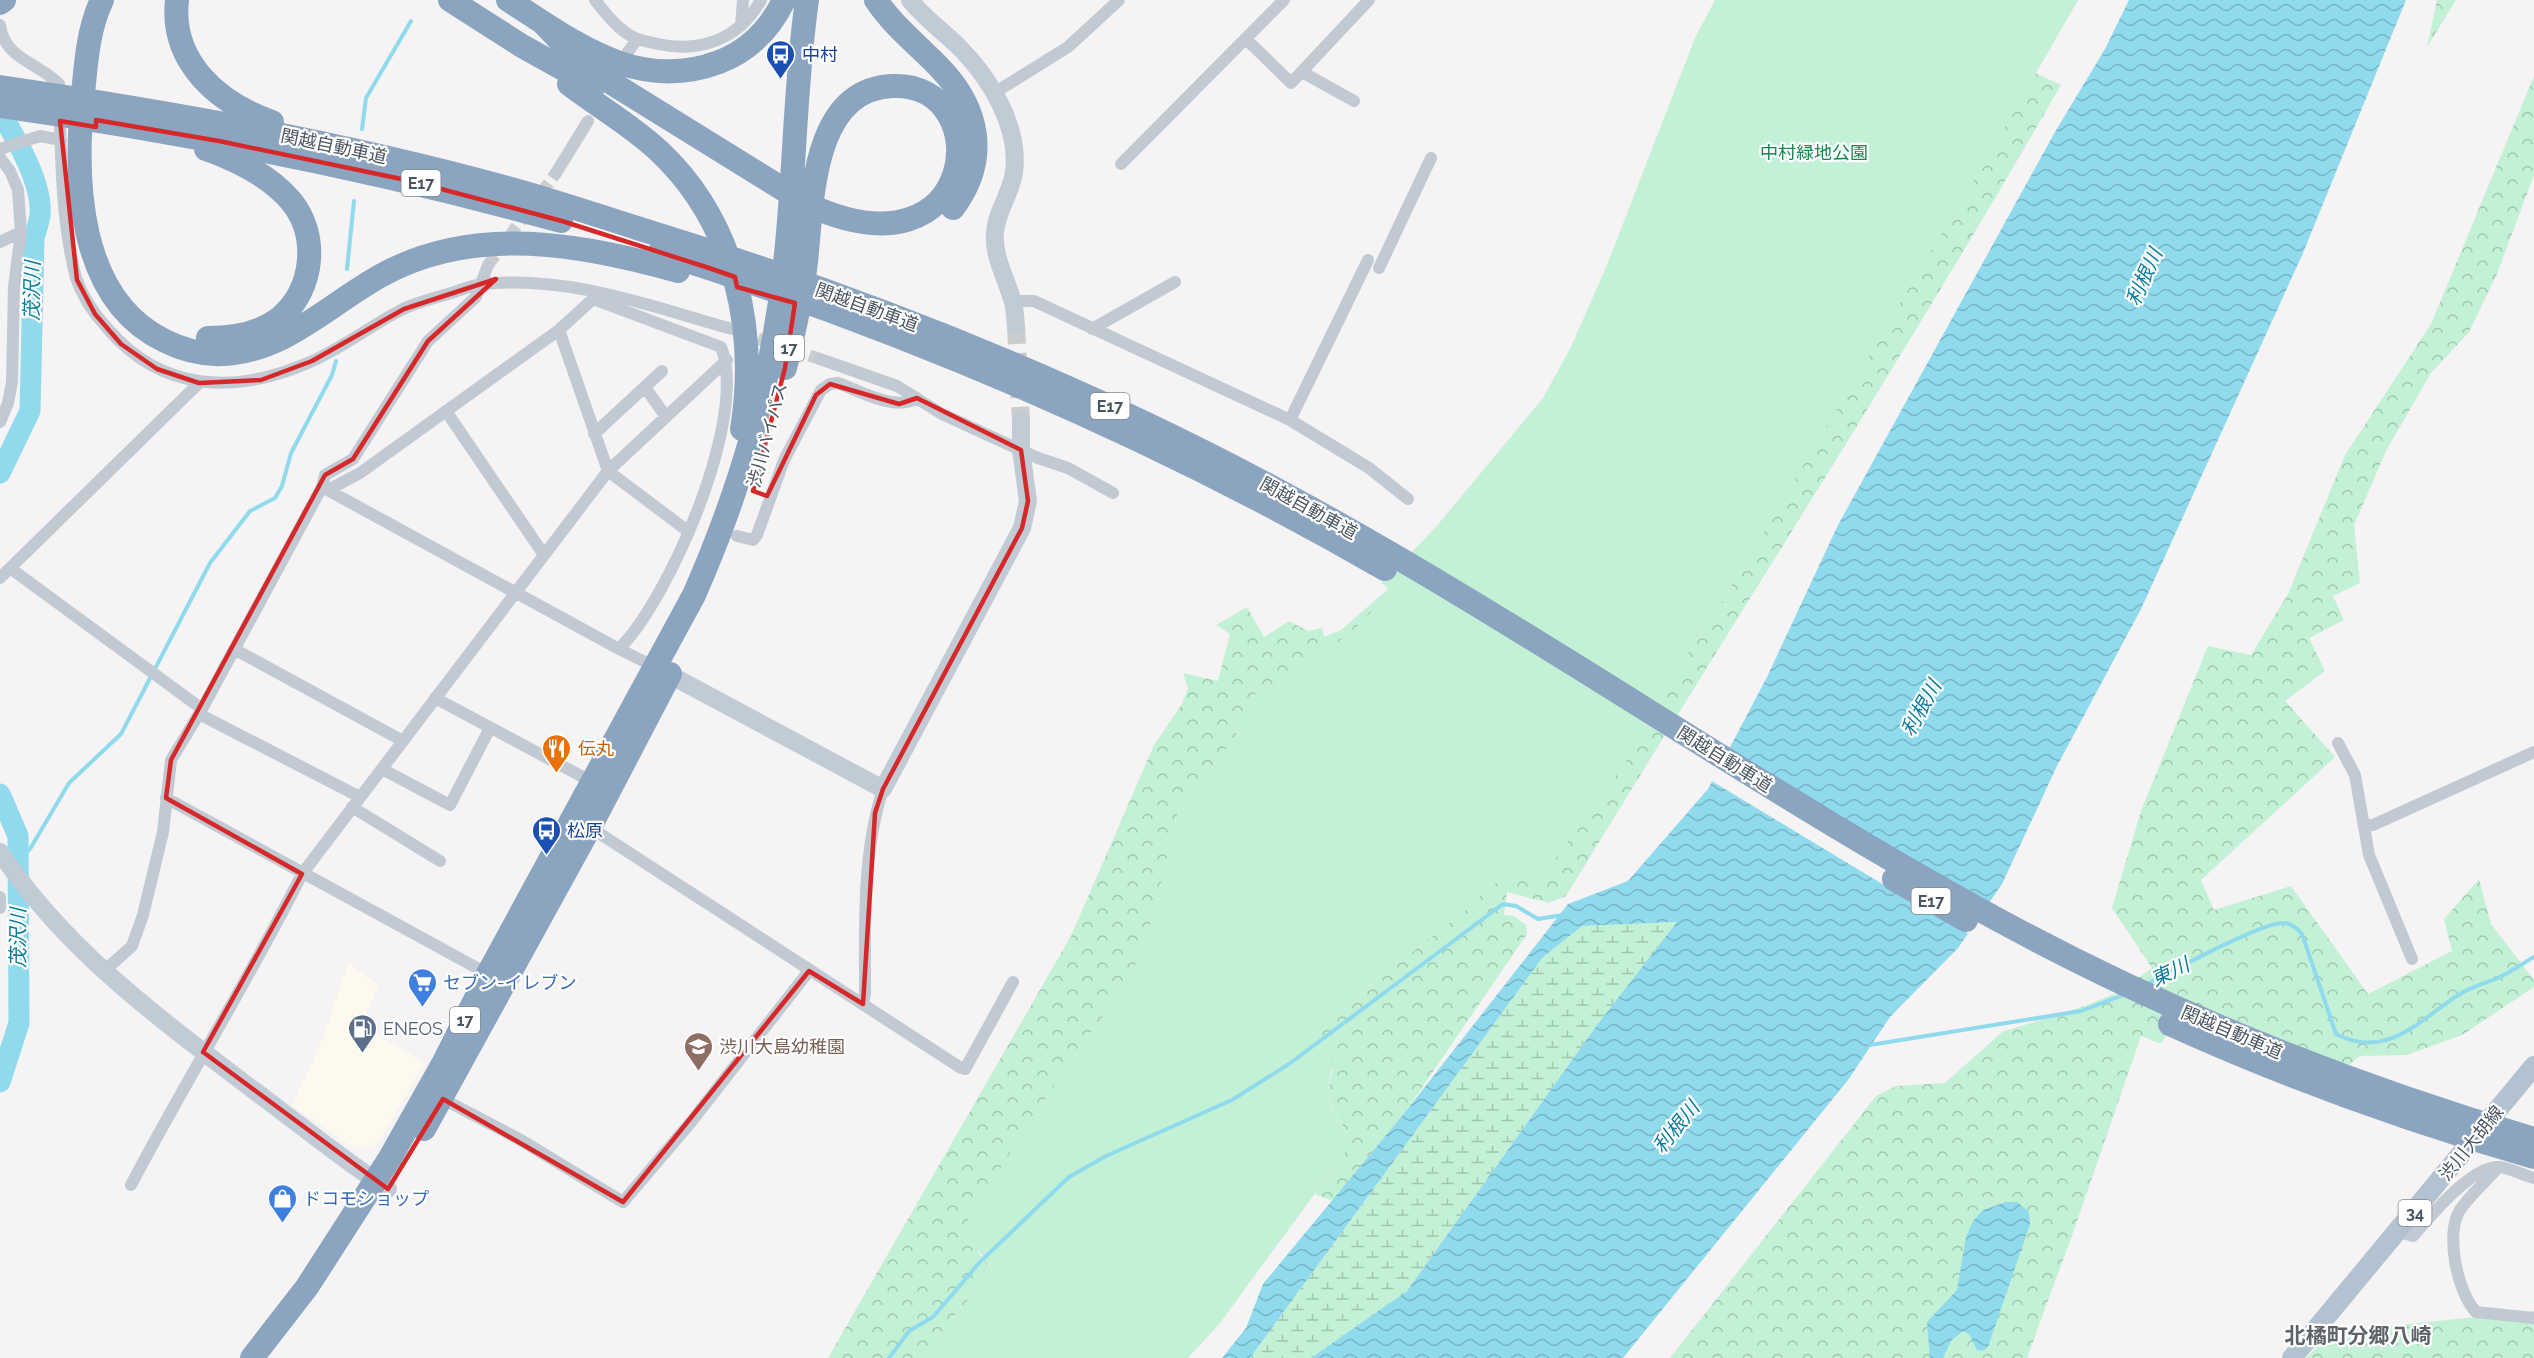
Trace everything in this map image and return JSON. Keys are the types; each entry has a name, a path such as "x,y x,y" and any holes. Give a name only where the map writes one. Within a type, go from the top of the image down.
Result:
{"highway":[{"path":"0,3 4,0"},
{"path":"102,0 90,39 81,110 81,172 87,229 100,273 125,312 140,327 177,347 221,354 244,352 266,346 290,335 382,274 428,256 466,246 530,243 567,246 633,259 710,266"},
{"path":"0,112 126,121 225,156 262,176 291,202 307,234 310,252 308,272 301,291 280,318 245,335 227,338 193,336 157,320 129,292 118,274 109,253 100,212 95,144 102,53 119,0"},
{"path":"177,0 178,31 183,50 193,68 206,84 241,109 287,127 458,171 508,188"},
{"path":"450,0 522,46 737,168"},
{"path":"508,0 588,50 629,66 660,72 689,71 743,50 770,23 784,0"},
{"name":"渋川バイパス","path":"662,671 711,557 755,431 772,354 784,270 797,85 807,0"},
{"name":"渋川バイパス","path":"662,671 720,579 759,472 785,368 798,274 812,85 822,0"},
{"path":"835,224 867,240 885,240 921,231 937,222 964,194 972,177 976,158 976,136 972,118 953,82 876,0"},
{"path":"542,22 568,50 594,72 737,168 806,218 835,224 873,225 901,222 928,210 947,190 958,160 958,136 944,110 932,98 908,87 875,89 848,104 828,131 817,168 805,272 785,368"},
{"path":"522,46 659,150 681,173 710,217 733,270 745,327 747,384 740,438 711,557"},
{"name":"関越自動車道","path":"0,87 126,121 411,181 562,221 996,357 1125,413 1272,487 1863,861 2086,984 2235,1053 2311,1084 2386,1112 2534,1157"},
{"name":"関越自動車道","path":"0,106 316,142 508,188 710,266"},
{"name":"関越自動車道","path":"824,304 863,323 1058,401 1130,434 1253,497 1374,553 1521,631 1865,844 2089,968 2248,1040 2324,1070 2395,1095 2534,1138"},
{"name":"17","path":"252,1358 307,1287 443,1099 582,823 662,671"},
{"name":"17","path":"271,1358 325,1287 382,1185 488,974 582,823"},
{"path":"233,1358 292,1286 307,1287"}],"main road":[{"name":"渋川大胡線","path":"2292,1358 2399,1232 2534,1066"}],"street":[{"path":"595,0 610,19 637,39 676,47 698,47 715,42 741,26 761,0"},
{"path":"741,26 743,0"},
{"path":"910,0 933,25 959,46 979,70 994,93 1010,127 1015,147 1014,173 995,233 997,250 1013,301 1017,326"},
{"path":"994,93 1068,47 1119,0"},
{"path":"1121,164 1284,0"},
{"path":"1246,39 1291,83 1369,0"},
{"path":"0,25 7,46 15,55 47,73 59,84 61,140 70,244 77,280 95,314 121,344 157,369 199,383 233,384 280,375 353,340 404,309 480,284 538,282 732,330"},
{"path":"628,52 637,39"},
{"path":"1302,72 1354,101"},
{"path":"556,173 588,121"},
{"path":"0,149 40,136 61,140"},
{"path":"0,158 18,190 21,232 14,287 12,382 8,403 0,422"},
{"path":"1379,268 1431,158"},
{"path":"0,242 21,232"},
{"path":"1290,420 1368,260"},
{"path":"103,972 132,946 163,832 171,760 325,489 325,474 353,459 428,341 476,297 488,265"},
{"path":"1092,329 1175,282"},
{"path":"325,489 360,473 559,330 592,294"},
{"path":"592,294 721,346 727,360 729,376 719,442 689,532 664,587 634,634 619,649"},
{"path":"1013,301 1034,301 1290,420 1369,468 1408,499"},
{"path":"559,330 608,471 689,532"},
{"path":"820,359 897,386 942,414 1021,450 1068,468 1113,493"},
{"path":"131,1185 203,1052 277,924 302,874 513,593 608,471 727,360"},
{"path":"594,434 662,371"},
{"path":"0,578 199,383"},
{"path":"737,536 753,540 757,535 784,460 821,390 830,384 838,383 898,404 910,403 917,398"},
{"path":"645,387 666,417"},
{"path":"446,411 544,555"},
{"path":"863,1004 866,994 865,929 870,842 883,789 1022,528 1028,501 1021,450 1021,421"},
{"path":"325,489 450,555 513,593 883,789"},
{"path":"10,568 200,712 356,802 440,861"},
{"path":"234,649 403,741"},
{"path":"435,698 601,787"},
{"path":"382,769 450,805 490,728"},
{"path":"2338,743 2355,775 2369,855 2412,959"},
{"path":"2364,825 2373,825 2534,752"},
{"path":"165,798 488,974"},
{"path":"582,823 809,971 965,1069 1014,982"},
{"path":"0,852 44,910 103,972 203,1052 382,1185"},
{"path":"0,897 0,908"},
{"path":"443,1099 519,1139 622,1202 691,1122 809,971"},
{"path":"2399,1232 2414,1236 2436,1209 2474,1175 2498,1167 2534,1178"},
{"path":"2498,1167 2461,1208 2452,1225 2462,1290 2476,1312 2534,1318"}],"highlighted area":[{"path":"96,120 219,141 411,181 562,221 735,277 737,287 795,303 785,368 753,491 767,496 816,395 830,384 899,404 917,398 1021,450 1028,501 1022,528 883,789 875,813 863,1004 809,971 623,1202 443,1099 388,1189 203,1052 302,874 166,798 171,760 325,475 353,459 428,341 496,279 404,309 312,361 261,380 199,383 157,369 121,344 95,314 77,280 60,121 96,127"}],"shaded area":[{"name":"ENEOS","path":"348,963 379,985 361,1026 425,1062 379,1142 370,1147 353,1147 292,1106 321,1043"}],"green space":[{"name":"中村緑地公園","path":"1715,0 2078,0 1994,146 1726,595 1663,691 1639,743 1540,880 1500,880 1482,889 1478,903 1464,911 1314,1030 1333,1054 1327,1098 1352,1143 1220,1323 1188,1358 920,1358 993,1270 970,1239 965,1225 1032,1118 1133,973 1154,914 1179,807 1200,784 1236,735 1257,691 1303,669 1350,633 1390,594 1385,585 1381,584 1435,528 1543,398 1571,347 1607,265 1695,38"},
{"path":"2437,0 2456,0 2427,47"},
{"path":"2035,73 2061,85 1940,290 1566,896 1549,903 1507,892 1504,915 1514,916 1526,925 1527,934 1406,1111 1332,1201 1315,1194 1352,1143 1327,1097 1332,1071 1314,1030 1477,903 1482,889 1500,880 1639,743 1663,691 1726,595"},
{"path":"2534,76 2534,175 2497,274 2469,332 2431,373 2387,449 2354,525 2360,583 2333,596 2344,620 2309,638 2325,671 2285,701 2335,757 2201,880 2214,910 2291,886 2368,994 2452,951 2444,919 2479,879 2491,924 2534,980 2534,987 2462,1035 2407,1055 2360,1056 2343,1070 2184,1007 2161,1044 2141,1036 2027,1358 1670,1358 1876,1096 1896,1086 1945,1083 2002,1032 2082,1007 2121,991 2152,968 2112,908 2141,811 2208,646 2251,655 2288,594 2345,455 2431,324"},
{"path":"1387,590 1390,594 1350,633 1303,669 1257,691 1236,735 1200,784 1179,807 1154,914 1133,973 1032,1118 978,1252 993,1270 920,1358 828,1358 1071,936 1154,745 1182,704 1188,688 1183,673 1218,681 1230,634 1216,625 1247,607 1264,637 1289,621 1308,631 1322,628 1324,637 1341,630"},
{"path":"1678,922 1597,1025 1407,1291 1311,1358 1250,1358 1542,958 1582,926"},
{"path":"2534,1311 2534,1358 2306,1358 2332,1332"}],"water":[{"name":"利根川","path":"2129,0 2406,0 2303,253 2141,609 2057,766 2002,884 1958,948 1890,1017 1848,1080 1623,1358 1311,1358 1407,1291 1597,1025 1677,922 1582,926 1542,958 1250,1358 1222,1358 1246,1328 1263,1284 1406,1111 1568,904 1628,881 1708,789 1767,677 1838,525 2055,132 2105,49"},
{"path":"2006,1202 2017,1202 2029,1212 2030,1224 1988,1347 1983,1351 1977,1350 1969,1334 1963,1331 1951,1341 1943,1358 1930,1358 1927,1322 1957,1290 1966,1237 1973,1221 1983,1210"}],"pier":[{"path":"1725,750 1990,907 1971,935 1922,908 1710,780"}],"waterway":[{"path":"362,129 366,98 411,21"},
{"name":"茂沢川","path":"0,112 27,162 40,203 40,215 34,238 30,411 0,473"},
{"path":"347,269 354,201"},
{"path":"19,859 30,849 69,783 121,734 210,563 250,511 275,498 282,486 291,453 332,375 336,361"},
{"name":"茂沢川","path":"0,794 18,836 19,1023 0,1082"},
{"path":"889,1358 909,1331 933,1317 980,1262 1069,1177 1106,1156 1232,1100 1289,1064 1503,904 1516,906 1538,919 1563,915"},
{"name":"東川","path":"2147,984 2256,930 2272,925 2289,924 2302,934 2336,1034 2355,1041 2372,1043 2388,1040 2403,1033 2464,992 2498,978 2534,957"},
{"name":"東川","path":"1870,1045 2081,1011 2126,994"}],"tunnel":[{"path":"488,265 556,173"},
{"path":"1016,326 1021,421"},
{"path":"741,333 820,359"}],"place":[{"name":"中村","path":"781,80"},
{"name":"伝丸","path":"557,774"},
{"name":"松原","path":"546,856"},
{"name":"セブン-イレブン","path":"422,1008"},
{"name":"ENEOS","path":"362,1054"},
{"name":"渋川大島幼稚園","path":"698,1072"},
{"name":"ドコモショップ","path":"282,1224"}],"district":[{"name":"北橘町分郷八崎","path":"2358,1335"}]}
